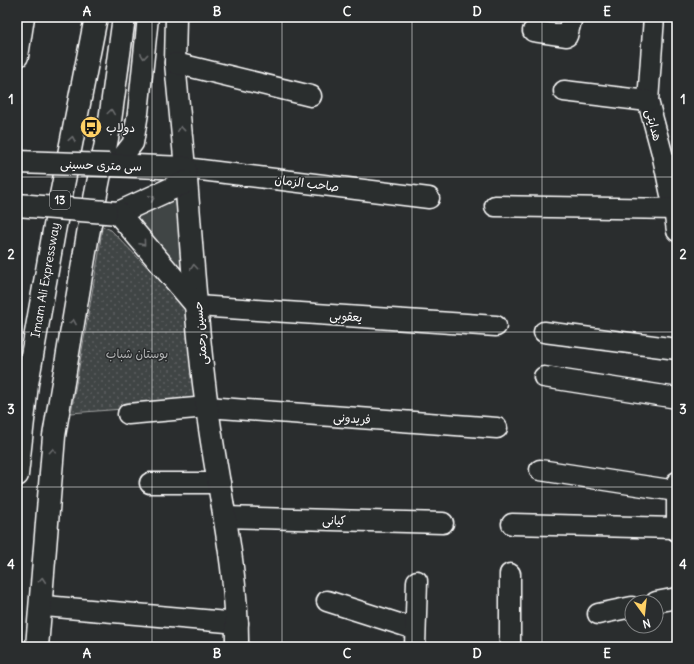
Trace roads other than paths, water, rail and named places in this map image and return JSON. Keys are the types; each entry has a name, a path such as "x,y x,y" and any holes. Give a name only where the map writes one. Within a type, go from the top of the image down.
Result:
{"main road":[{"path":"17,56 23,17"},
{"name":"Imam Ali Expressway","path":"17,474 26,384 96,17"},
{"path":"37,647 54,436 88,234 109,128 124,17"},
{"name":"سی متری حسینی","path":"17,162 112,165 186,175"},
{"path":"17,205 112,213 186,175"},
{"name":"حسین رحمتی","path":"186,175 207,407 220,483 238,623 238,647"},
{"path":"112,213 197,306"}],"street":[{"path":"112,165 133,143 138,113 148,17"},
{"name":"حسین رحمتی","path":"176,17 174,63 186,175"},
{"path":"533,31 567,36 572,17"},
{"name":"هدایتی","path":"654,17 648,101 669,152 676,209 677,231"},
{"path":"174,63 311,96"},
{"path":"564,91 648,101"},
{"name":"صاحب الزمان","path":"186,175 429,198"},
{"path":"495,206 676,209"},
{"name":"یعقوبی","path":"197,306 496,326"},
{"path":"544,332 677,349"},
{"path":"544,377 677,398"},
{"name":"فریدونی","path":"128,414 207,407 497,428"},
{"path":"512,524 677,530 676,487 540,470"},
{"path":"150,483 220,483"},
{"name":"کیانی","path":"224,517 443,523"},
{"path":"510,574 510,647"},
{"path":"327,601 415,638 417,581"},
{"path":"664,600 677,598"},
{"path":"45,606 238,623"},
{"path":"598,614 624,609"}],"place":[{"name":"دولاب","path":"91,127"}],"park label":[{"name":"بوستان شباب","path":"137,353"}]}
